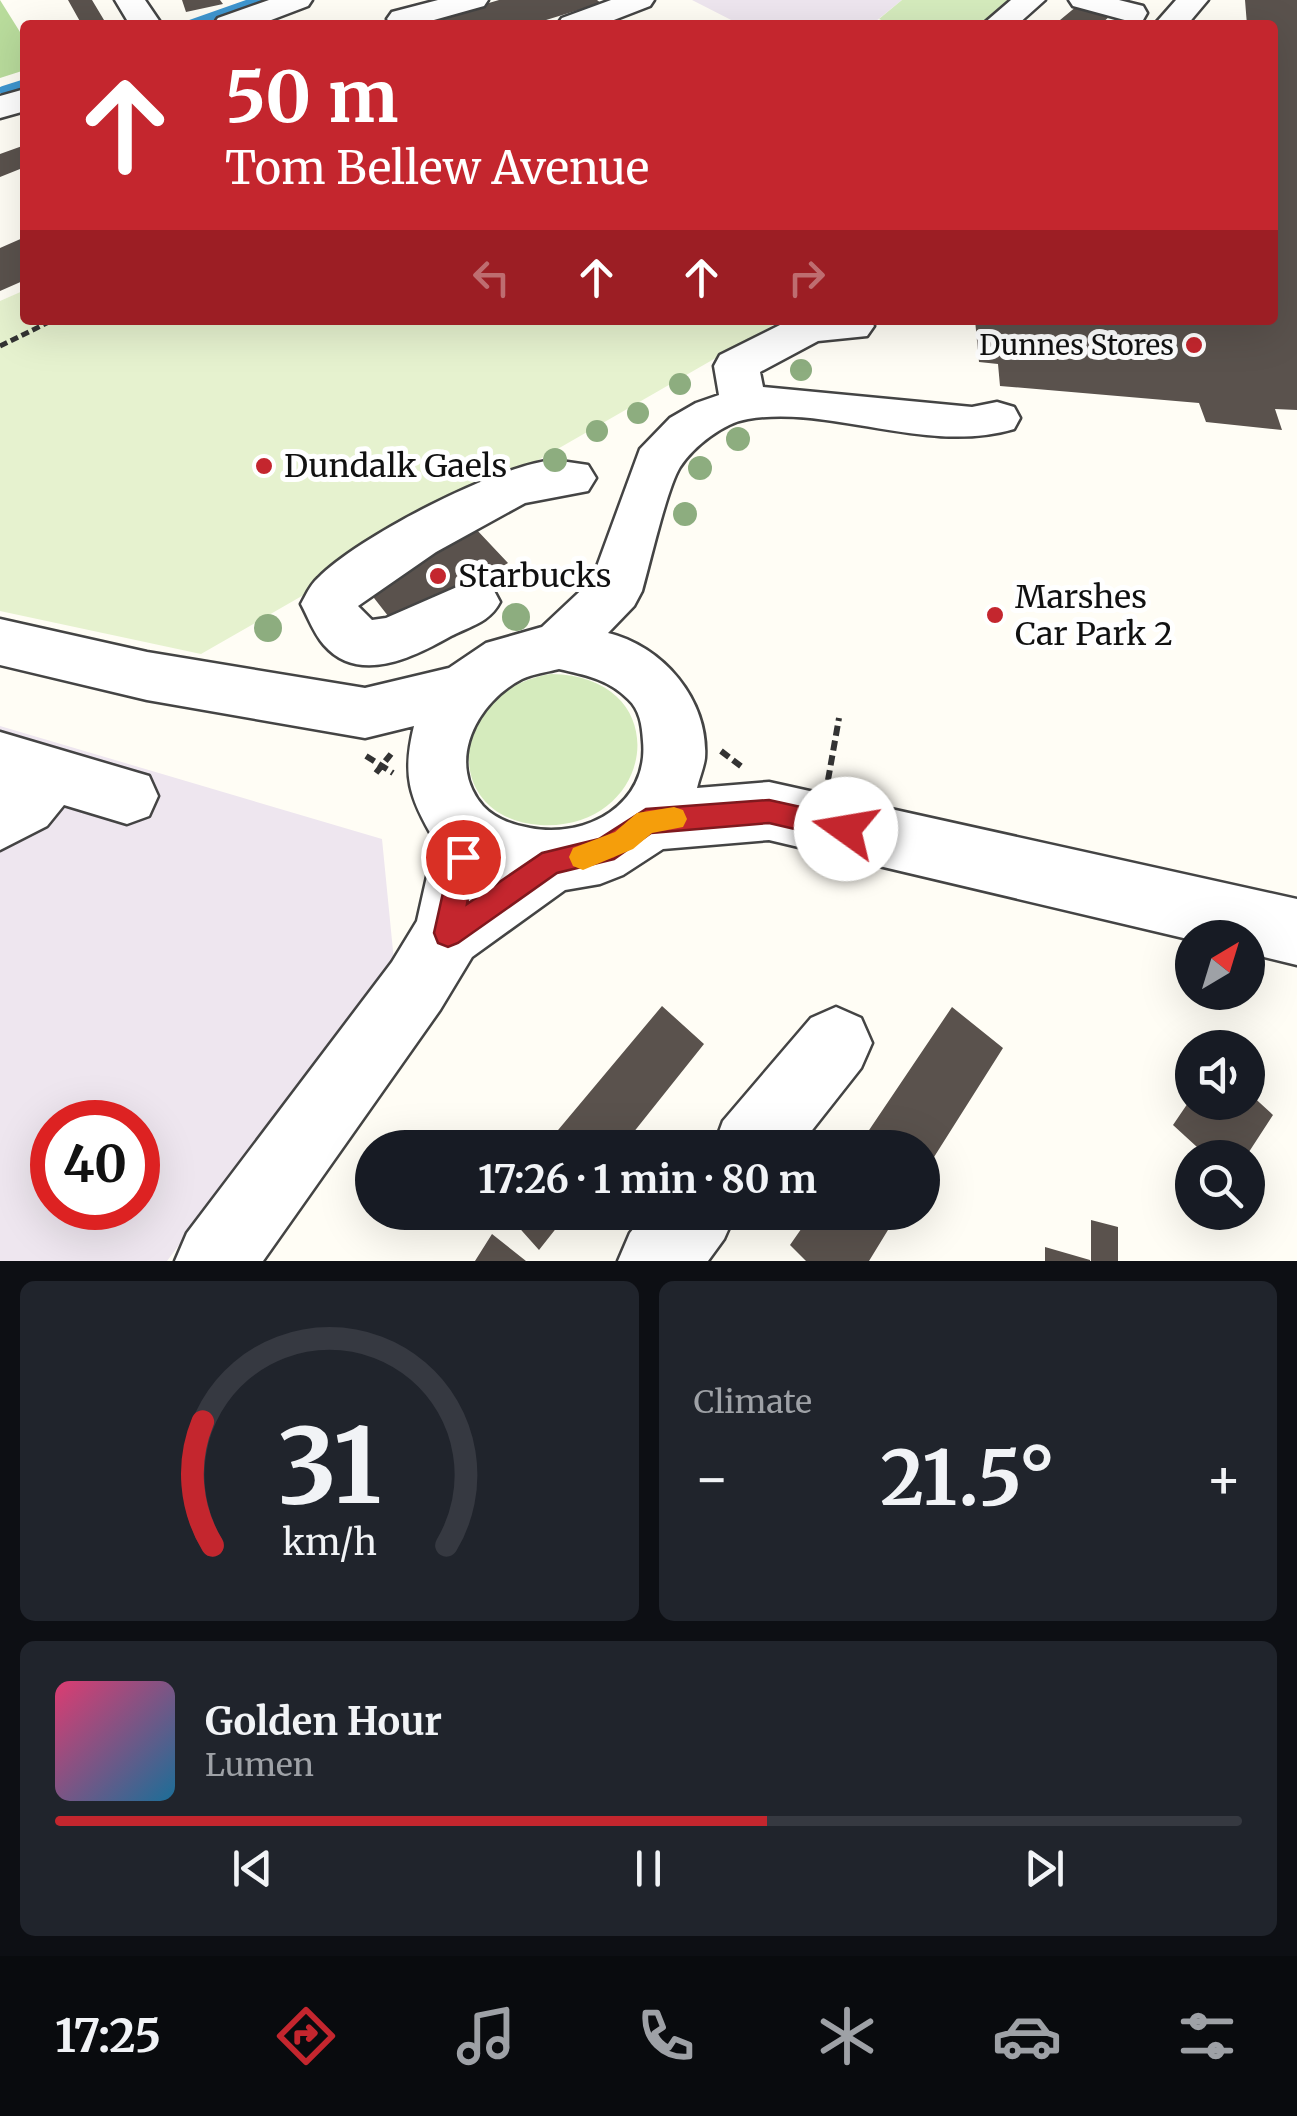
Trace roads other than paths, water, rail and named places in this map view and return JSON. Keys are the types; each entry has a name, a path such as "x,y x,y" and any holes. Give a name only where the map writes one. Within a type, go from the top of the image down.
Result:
{"street":[{"path":"398,15 473,0"},
{"path":"585,20 638,0"},
{"path":"1004,20 1030,0"},
{"path":"1084,0 1132,13"},
{"path":"1175,20 1193,0"},
{"path":"1206,0 1222,0"},
{"path":"246,20 305,3"},
{"path":"744,404 736,366 798,330 816,325"},
{"path":"838,415 853,325"},
{"path":"559,646 614,592 657,461 687,430 712,414 744,404 838,415 972,423 1008,419"},
{"path":"473,602 447,610 401,637 368,644 347,636 328,604 331,595 351,577 480,504 544,478 571,478"},
{"path":"614,592 635,668"},
{"path":"0,642 147,676 365,713 461,690"},
{"path":"559,646 600,651 635,668 668,706 678,745 669,788 646,821 605,850 551,862 514,858 468,832 443,800 434,762 440,726 461,690 494,664 536,648 559,646"},
{"path":"365,713 434,762"},
{"path":"678,745 769,812"},
{"path":"0,822 26,806 26,766 127,796"},
{"path":"646,821 769,812 1297,932"},
{"path":"215,1261 416,986 448,933 468,832"},
{"path":"448,933 551,862"},
{"path":"765,1130 836,1043"},
{"path":"658,1261 683,1230"}],"waterway":[{"path":"201,20 258,0"},
{"path":"3,90 20,85"}],"place":[{"name":"Dunnes Stores","path":"1194,345"},
{"name":"Dundalk Gaels","path":"264,466"},
{"name":"Starbucks","path":"438,576"},
{"name":"Marshes Car Park 2","path":"995,615"}]}
